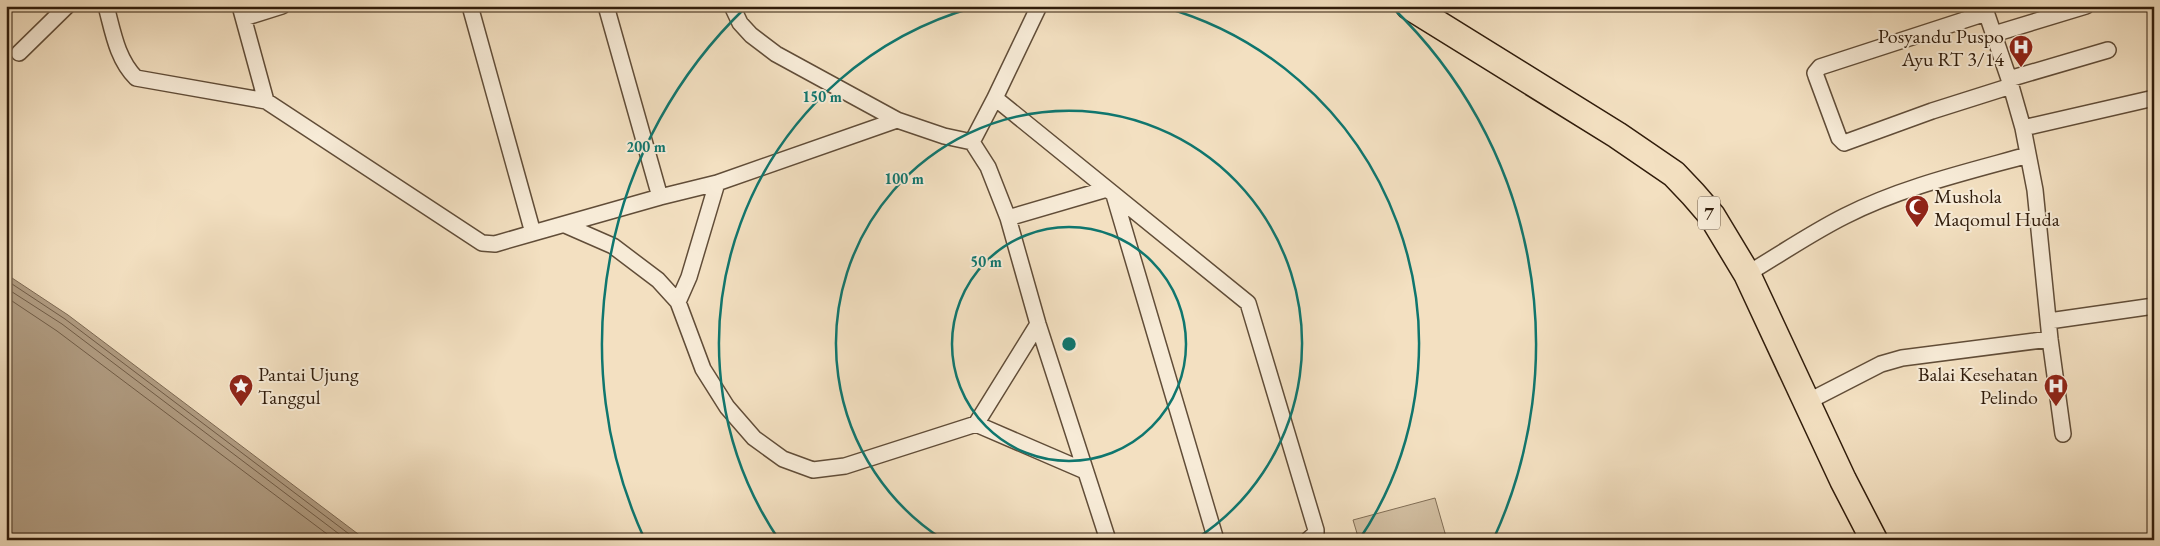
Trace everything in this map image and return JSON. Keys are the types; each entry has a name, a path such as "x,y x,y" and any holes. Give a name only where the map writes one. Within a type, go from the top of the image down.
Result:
{"highway":[{"name":"7","path":"1426,11 1674,174 1712,216 1747,274 1874,540"}],"street":[{"path":"19,53 67,6"},
{"path":"106,6 118,50 126,68 136,78 266,101 482,242 494,244 660,197 717,183 898,120"},
{"path":"266,101 242,12 282,6"},
{"path":"470,6 533,233"},
{"path":"606,6 660,197"},
{"path":"732,6 740,24 776,54 898,120 944,136 972,142 988,167 1008,218 1038,324 1108,540"},
{"path":"972,142 1039,6"},
{"path":"1994,34 2086,6"},
{"path":"2063,434 2050,339 2035,190 2023,128 2010,83 1985,10 1820,67 1815,73 1839,138 1844,143 2010,83 2108,50"},
{"path":"995,98 1248,303 1316,530 1316,534 1308,540"},
{"path":"2023,128 2154,98"},
{"path":"1747,274 1845,216 1880,201 1946,178 2028,155"},
{"path":"678,302 689,277 717,183"},
{"path":"1008,218 1110,192"},
{"path":"1110,192 1216,540"},
{"path":"564,225 613,246 658,280 678,302 703,369 727,406 754,438 783,459 813,470 845,466 976,424 1038,324"},
{"path":"2049,321 2154,306"},
{"path":"1807,402 1881,364 1902,358 2050,339"},
{"path":"976,424 1085,471"}],"shaded area":[{"path":"1435,498 1447,540 1359,540 1353,520"}],"water":[{"path":"6,274 68,315 366,540 6,540"}],"place":[{"name":"Posyandu Puspo Ayu RT 3/14","path":"2021,68"},
{"name":"Mushola Maqomul Huda","path":"1917,228"},
{"name":"Pantai Ujung Tanggul","path":"241,407"},
{"name":"Balai Kesehatan Pelindo","path":"2056,407"}]}
